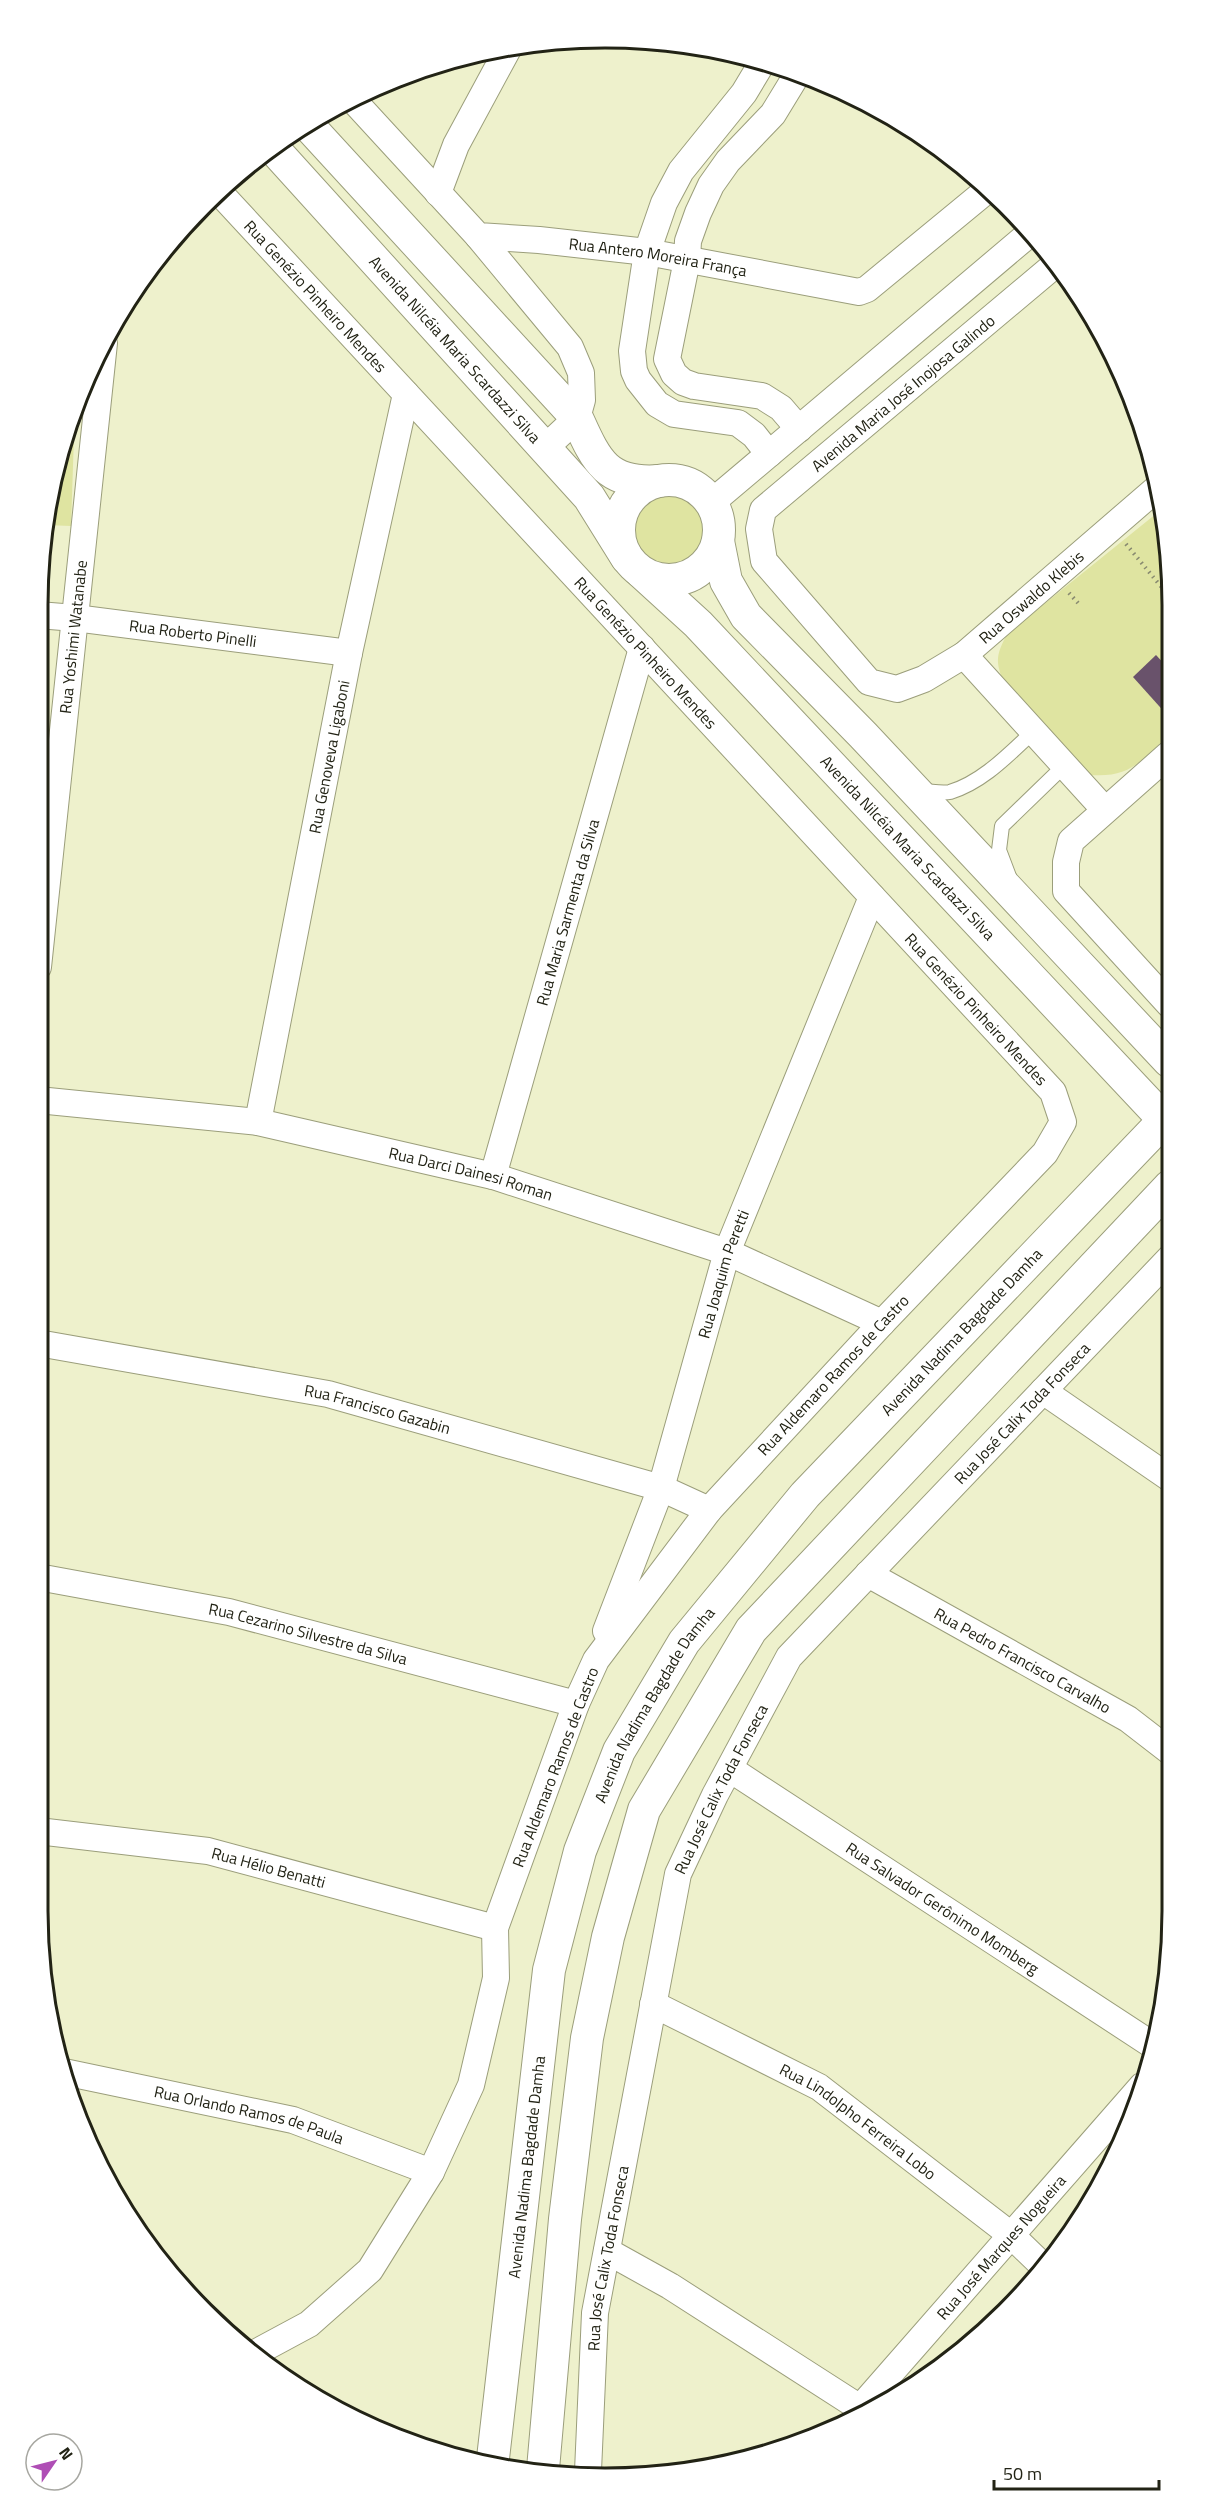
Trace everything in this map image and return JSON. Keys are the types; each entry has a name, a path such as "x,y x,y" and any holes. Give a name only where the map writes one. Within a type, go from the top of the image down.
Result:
{"street":[{"path":"438,192 456,145 503,58"},
{"path":"758,70 744,93 681,171 664,203 647,252 632,351 634,371 643,389 657,404 674,414 732,422 744,426 769,454"},
{"path":"796,82 773,114 728,161 711,185 688,242 687,260 667,359 671,370 683,382 769,399 787,413 799,429"},
{"path":"358,106 478,236 570,347 578,363 583,384 582,400 577,418 545,448"},
{"path":"314,131 577,418 596,459 625,478 648,482 674,480 689,484 701,492 711,503 717,515 718,541 726,581 746,616 916,790 1162,1053"},
{"name":"Avenida Nilcéia Maria Scardazzi Silva","path":"279,154 589,497 634,565 698,624 1162,1114"},
{"name":"Rua Antero Moreira França","path":"478,236 647,252 859,292 867,289 981,194"},
{"name":"Rua Genézio Pinheiro Mendes","path":"225,198 1053,1092 1063,1122"},
{"path":"711,503 1024,238"},
{"name":"Avenida Maria José Inojosa Galindo","path":"897,689 869,682 764,561 759,529 763,510 1049,269"},
{"name":"Rua Yoshimi Watanabe","path":"48,873 102,367"},
{"path":"643,389 671,370"},
{"name":"Rua Genoveva Ligaboni","path":"258,1122 349,653 406,394"},
{"path":"659,481 644,487 632,497 623,511 619,526 620,543 634,565 656,579 672,581 688,577 707,562 718,541"},
{"name":"Rua Oswaldo Klebis","path":"897,689 924,679 964,655 1151,494"},
{"name":"Rua Roberto Pinelli","path":"48,616 349,653"},
{"name":"Rua Maria Sarmenta da Silva","path":"493,1176 642,648"},
{"path":"964,655 1105,810"},
{"path":"831,765 863,735"},
{"path":"1162,759 1071,841 1066,862 1066,891 1162,996"},
{"name":"Rua Joaquim Peretti","path":"596,1660 661,1488 727,1252 872,897"},
{"path":"984,928 1016,898"},
{"name":"Rua Darci Dainesi Roman","path":"48,1101 258,1122 493,1176 727,1252 882,1323"},
{"name":"Rua Aldemaro Ramos de Castro","path":"262,2349 309,2324 370,2271 432,2172 471,2085 496,1978 495,1928 576,1704 596,1660 708,1510 882,1323 1045,1153 1063,1122"},
{"name":"Avenida Nadima Bagdade Damha","path":"493,2456 549,1970 580,1851 619,1751 684,1641 805,1495 1162,1126"},
{"path":"543,2464 565,2219 588,2038 608,1936 644,1810 751,1630 1162,1194"},
{"name":"Rua José Calix Toda Fonseca","path":"588,2468 595,2313 678,1874 789,1657 1162,1266"},
{"name":"Rua Francisco Gazabin","path":"48,1346 328,1394 661,1488 708,1510"},
{"path":"1043,1391 1162,1473"},
{"name":"Rua Pedro Francisco Carvalho","path":"868,1574 1128,1719 1162,1745"},
{"name":"Rua Cezarino Silvestre da Silva","path":"48,1579 229,1612 576,1704"},
{"name":"Rua Salvador Gerônimo Momberg","path":"730,1769 1146,2041"},
{"name":"Rua Hélio Benatti","path":"48,1832 208,1851 495,1928"},
{"name":"Rua Lindolpho Ferreira Lobo","path":"654,2004 819,2088 1011,2235 1038,2261"},
{"name":"Rua Orlando Ramos de Paula","path":"73,2074 293,2120 432,2172"},
{"name":"Rua José Marques Nogueira","path":"873,2399 1011,2235 1128,2102"},
{"path":"607,2252 670,2286 858,2407"}],"lane":[{"path":"916,790 948,792 968,783 992,770 1034,731"},
{"path":"1016,898 999,850 1002,826 1065,765"}],"path":[{"path":"1112,528 1162,587"}],"green space":[{"path":"74,439 71,526 54,525 67,461"},
{"path":"669,495 682,498 694,505 701,517 704,530 701,543 694,555 682,562 669,565 656,562 644,555 637,543 634,530 637,517 644,505 656,498"},
{"path":"1154,515 1161,569 1162,742 1142,760 1116,774 1090,775 1003,680 998,661 999,651 1007,634"}],"building":[{"path":"1156,655 1162,662 1162,709 1133,677"}]}
